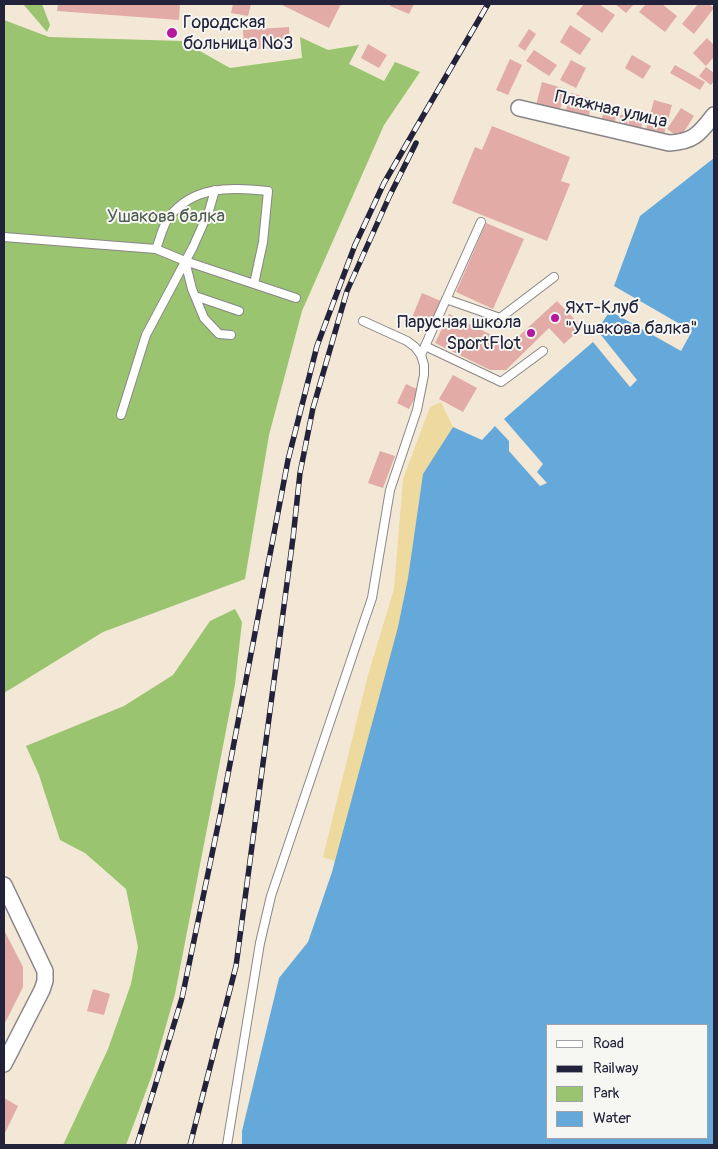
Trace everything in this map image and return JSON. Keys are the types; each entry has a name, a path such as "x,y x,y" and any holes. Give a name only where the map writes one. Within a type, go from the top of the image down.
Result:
{"street":[{"name":"Пляжная улица","path":"519,108 669,144 679,143 699,134 714,115"},
{"path":"4,885 42,962 45,971 45,981 4,1064"}],"lane":[{"path":"156,249 168,218 186,200 215,190 231,188 268,191 262,242 254,284"},
{"path":"121,415 146,335 209,211 215,190"},
{"path":"421,355 481,222"},
{"path":"4,237 156,249 185,261 296,298"},
{"path":"185,261 195,296 204,318 219,334 231,335"},
{"path":"446,299 500,318 554,277"},
{"path":"195,296 240,311"},
{"path":"227,1145 260,943 269,906 372,598 390,490 417,410 424,375 421,355 415,347 364,321"},
{"path":"425,346 501,382 543,350"}],"green space":[{"path":"23,4 42,4 50,25 47,32"},
{"name":"Ушакова балка","path":"4,20 49,37 182,41 230,68 302,58 300,37 328,50 359,45 349,64 384,81 395,62 420,72 384,125 302,311 269,435 245,579 103,632 4,693"},
{"path":"235,609 242,622 235,684 175,994 152,1075 126,1145 63,1145 108,1049 131,984 138,947 126,889 85,853 60,840 39,775 26,746 124,706 173,675 210,621"}],"sand":[{"path":"441,402 453,427 430,471 352,867 323,857 368,675 394,589 403,479 430,407"}],"water":[{"path":"714,158 714,1145 242,1145 242,1131 279,978 308,942 332,872 398,627 408,578 423,474 453,427 482,440 495,426 509,441 509,451 540,486 547,483 537,472 543,464 504,419 593,342 630,387 637,380 597,330 610,311 681,351 692,331 614,286 640,216"}],"building":[{"path":"58,4 180,4 179,20 57,11"},
{"path":"233,4 251,4 248,16 231,13"},
{"path":"280,4 341,4 329,28"},
{"path":"390,4 414,4 409,14 390,6"},
{"path":"584,4 599,4 615,15 602,33 576,14"},
{"path":"615,4 634,4 626,13"},
{"path":"646,4 662,4 677,16 665,32 639,12"},
{"path":"698,4 709,4 714,8 694,34 682,24"},
{"path":"570,25 591,39 580,55 560,42"},
{"path":"289,27 290,47 244,50 243,30"},
{"path":"529,29 536,34 525,51 518,46"},
{"path":"707,38 714,45 714,57 706,66 693,53"},
{"path":"368,44 387,55 379,68 361,58"},
{"path":"534,50 557,65 549,76 526,61"},
{"path":"632,55 651,66 643,79 625,68"},
{"path":"510,59 522,65 508,95 496,90"},
{"path":"571,60 586,68 576,88 560,80"},
{"path":"675,65 705,82 700,90 670,73"},
{"path":"706,67 714,73 714,81 711,85 699,76"},
{"path":"542,82 566,89 558,116 535,109"},
{"path":"571,93 593,99 587,123 564,117"},
{"path":"654,100 672,105 663,138 645,133"},
{"path":"681,108 694,116 680,138 667,129"},
{"path":"603,113 616,115 614,129 600,127"},
{"path":"620,115 628,115 627,129 619,129"},
{"path":"629,120 642,122 641,131 628,129"},
{"path":"492,126 570,157 561,181 570,184 547,241 452,203 475,147 482,150"},
{"path":"486,223 524,239 493,309 456,292"},
{"path":"422,293 441,301 427,333 409,325"},
{"path":"557,301 582,327 564,344 549,328 506,370 490,370 435,343 449,314 510,344"},
{"path":"453,375 477,388 463,412 439,399"},
{"path":"406,384 419,390 409,409 397,403"},
{"path":"380,451 395,456 383,488 368,483"},
{"path":"4,930 23,967 23,987 4,1025"},
{"path":"93,989 110,994 104,1015 87,1011"},
{"path":"4,1098 18,1106 4,1135"}],"railway":[{"path":"137,1145 182,998 221,811 288,460 317,346 355,245 384,183 488,4"},
{"path":"190,1145 236,966 300,473 313,408 347,291 390,195 416,143"}],"place":[{"name":"Городская больница №3","path":"172,33"},
{"name":"Яхт-Клуб \"Ушакова балка\"","path":"555,318"},
{"name":"Парусная школа SportFlot","path":"531,333"}]}
